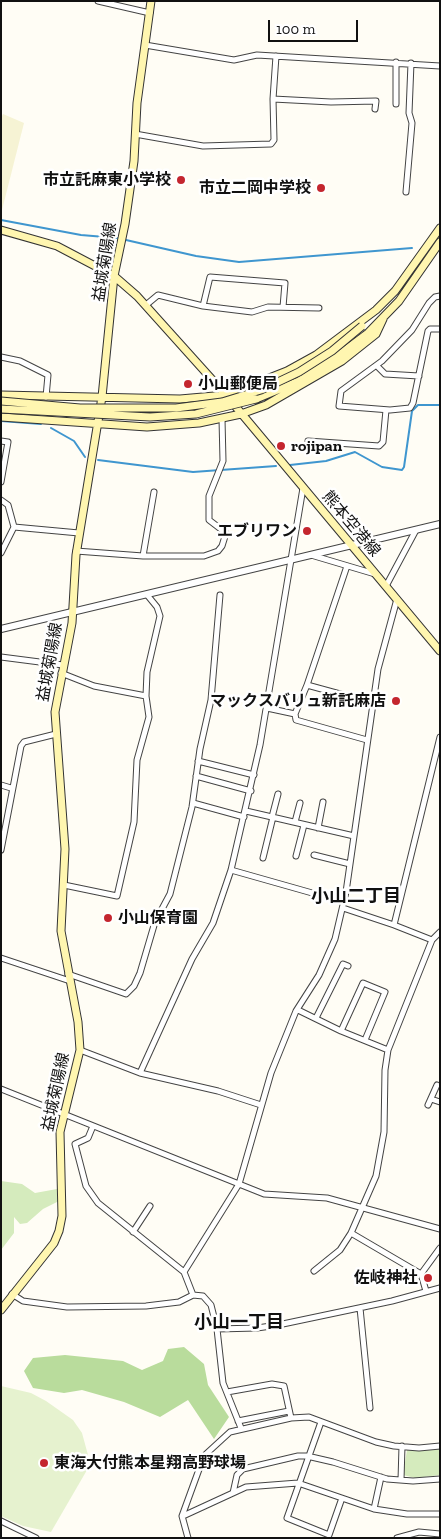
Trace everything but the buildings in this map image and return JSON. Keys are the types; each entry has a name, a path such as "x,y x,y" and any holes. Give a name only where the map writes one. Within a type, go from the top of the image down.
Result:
{"main road":[{"name":"益城菊陽線","path":"1,1310 54,1243 62,1216 59,1146 80,1050 78,1022 61,931 65,849 55,712 72,612 76,551 102,397 114,276 125,224 134,161 135,134 151,1"},
{"path":"1,401 80,408 176,408 222,402 261,390 299,372 332,351 362,326 394,291 440,228"},
{"name":"熊本空港線","path":"1,230 57,246 114,276 146,305 226,396 440,651"},
{"path":"1,409 150,418 196,414 256,399 298,381 336,358 368,333 399,301 440,242"},
{"path":"1,395 180,399 226,396 287,371 316,355 375,311"},
{"path":"1,416 98,425 147,427 199,424 222,419 266,405 342,361 376,334 383,319"}],"street":[{"path":"98,1 150,13"},
{"path":"145,45 234,60 256,55 440,66"},
{"path":"135,134 203,146 270,144 274,140 273,99 276,56"},
{"path":"396,62 396,104"},
{"path":"406,192 412,123 409,113 411,63"},
{"path":"273,99 331,102 376,101 375,109"},
{"path":"204,306 210,277 285,283 283,307"},
{"path":"146,305 158,295 204,306 252,312 268,307 319,308"},
{"path":"440,296 435,297 429,303 412,330 377,366 341,391 339,406 386,410 410,408 413,403 428,331 430,329 440,329"},
{"path":"1,357 20,361 48,375 46,397"},
{"path":"377,366 385,374 419,376"},
{"path":"308,441 379,446 383,442 386,410"},
{"path":"76,551 143,556 214,554 222,546 226,533 209,520 209,496 221,467 222,419"},
{"path":"1,441 8,442 1,482"},
{"path":"140,1073 192,959 212,923 231,870 251,791 267,708 303,488"},
{"path":"143,556 154,492"},
{"path":"1,500 8,505 14,527 1,553"},
{"path":"1,629 148,596 440,524"},
{"path":"14,527 79,533"},
{"path":"386,586 416,530"},
{"path":"311,555 375,574"},
{"path":"347,566 307,685 295,714 296,720 367,740"},
{"path":"1,958 126,994 130,992 140,972 155,922 170,894 192,803 198,761 211,700 216,662 220,595"},
{"path":"64,885 117,896 134,822 137,760 149,717 146,696 147,672 160,616 158,607 148,596"},
{"path":"184,1272 239,1184 272,1073 298,1010 319,975 335,938 344,902 378,669 398,600"},
{"path":"1,657 63,665"},
{"path":"61,674 94,686 146,696"},
{"path":"307,685 373,702"},
{"path":"267,708 295,714"},
{"path":"1,850 4,818 21,746 24,742 56,734"},
{"path":"394,925 440,737"},
{"path":"198,761 254,774"},
{"path":"196,776 251,791"},
{"path":"1,785 11,788"},
{"path":"263,858 278,794"},
{"path":"318,828 324,802"},
{"path":"192,803 244,817"},
{"path":"295,822 300,803"},
{"path":"246,811 354,836"},
{"path":"296,856 304,825"},
{"path":"314,855 350,864"},
{"path":"231,870 344,902"},
{"path":"342,908 432,940"},
{"path":"314,1271 340,1250 351,1233 376,1176 384,1132 385,1070 388,1050 432,940 440,932"},
{"path":"316,1018 343,964"},
{"path":"341,1031 363,983 385,992 365,1040"},
{"path":"298,1010 341,1031 388,1050"},
{"path":"80,1050 140,1073 218,1091 262,1105"},
{"path":"428,1105 437,1085"},
{"path":"1,1089 264,1194 327,1198 362,1206 440,1229"},
{"path":"431,1099 440,1102"},
{"path":"93,1126 88,1138 75,1144 86,1186 98,1203 184,1272 193,1295"},
{"path":"133,1232 150,1206"},
{"path":"351,1233 420,1274 426,1291"},
{"path":"420,1274 440,1248"},
{"path":"217,1329 278,1325 360,1308 440,1288"},
{"path":"12,1294 23,1301 67,1307 146,1306 179,1302 193,1295 203,1296 211,1305 217,1329 223,1383 241,1428"},
{"path":"360,1308 370,1408"},
{"path":"227,1392 272,1384 284,1386 291,1418"},
{"path":"238,1421 289,1411"},
{"path":"188,1538 182,1516 206,1454 230,1432 291,1418 309,1417 376,1442 402,1446 440,1446"},
{"path":"321,1422 307,1456 287,1518 329,1534 342,1498"},
{"path":"400,1480 402,1446"},
{"path":"233,1493 236,1479 243,1469 263,1463 307,1456 381,1477 400,1480 440,1479"},
{"path":"374,1509 381,1477"},
{"path":"182,1516 246,1487 298,1483 374,1509 433,1516 440,1514"},
{"path":"1,1521 34,1537"},
{"path":"397,1538 419,1532 440,1534"}],"shaded area":[{"path":"3,114 24,123 2,210 1,118"}],"green space":[{"path":"1,1181 22,1184 35,1193 57,1189 59,1201 43,1209 27,1223 20,1224 14,1217 14,1233 1,1250"},
{"path":"184,1347 204,1364 208,1385 229,1417 214,1439 188,1400 160,1417 124,1402 82,1390 64,1393 33,1388 24,1371 33,1358 65,1355 123,1361 142,1370 163,1361 168,1349"},
{"name":"東海大付熊本星翔高野球場","path":"1,1386 31,1393 46,1401 73,1420 82,1433 88,1455 87,1470 51,1532 23,1526 1,1516"},
{"path":"440,1449 440,1475 415,1478 403,1475 407,1450"}],"waterway":[{"path":"1,220 81,235 117,238"},
{"path":"126,240 196,256 239,262 412,248"},
{"path":"290,465 326,461 355,452 382,467 402,470 412,411 418,405 440,405"},
{"path":"1,421 41,424"},
{"path":"51,428 74,441 85,457"},
{"path":"98,460 193,472 276,466"}],"place":[{"name":"市立託麻東小学校","path":"181,180"},
{"name":"市立二岡中学校","path":"321,188"},
{"name":"小山郵便局","path":"188,384"},
{"name":"rojipan","path":"281,446"},
{"name":"エブリワン","path":"307,531"},
{"name":"マックスバリュ新託麻店","path":"396,701"},
{"name":"小山保育園","path":"108,918"},
{"name":"佐岐神社","path":"428,1278"},
{"name":"東海大付熊本星翔高野球場","path":"44,1463"}],"district":[{"name":"小山二丁目","path":"356,897"},
{"name":"小山一丁目","path":"239,1323"}]}
